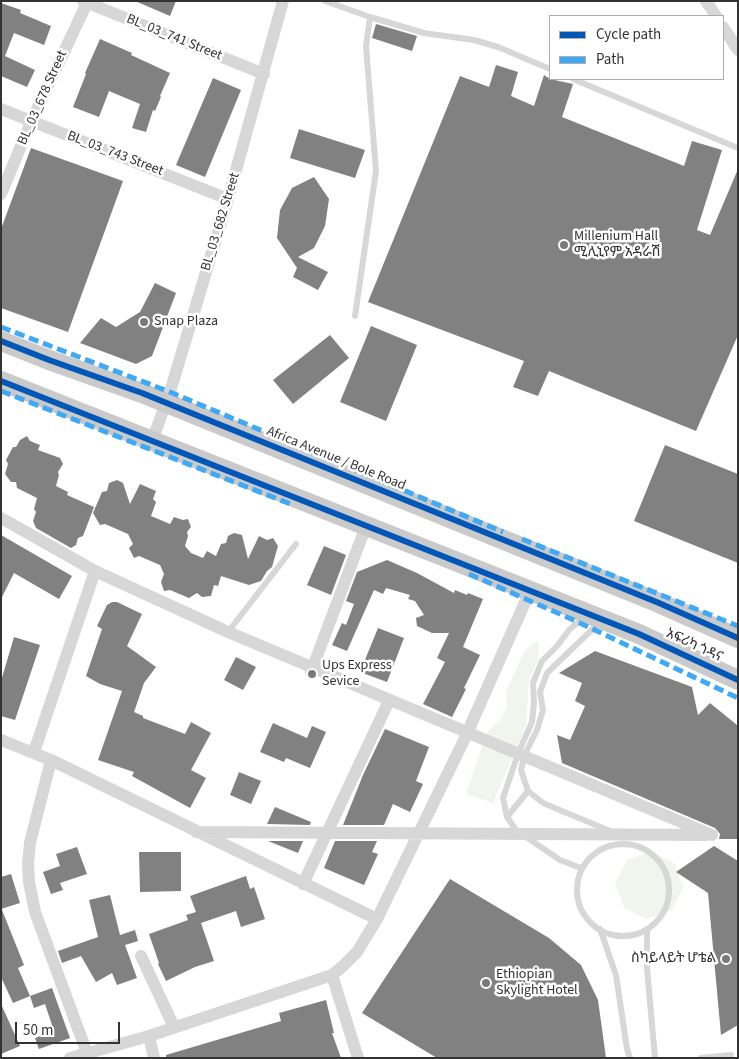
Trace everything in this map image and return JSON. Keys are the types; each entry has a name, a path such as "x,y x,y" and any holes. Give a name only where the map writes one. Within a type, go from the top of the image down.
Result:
{"main road":[{"name":"Africa Avenue / Bole Road","path":"1,340 166,402 659,603"},
{"path":"1,381 596,617"},
{"name":"አፍሪካ ጎዳና","path":"659,603 738,638"},
{"name":"አፍሪካ ጎዳና","path":"596,617 639,634 738,680"}],"street":[{"name":"BL_03_682 Street","path":"152,442 228,198 283,1"},
{"path":"706,1 715,15"},
{"name":"BL_03_741 Street","path":"85,2 264,74"},
{"name":"BL_03_678 Street","path":"1,194 85,2"},
{"path":"724,29 738,50"},
{"name":"BL_03_743 Street","path":"1,109 228,198"},
{"path":"1,518 95,571 228,632 712,836"},
{"path":"311,672 366,526"},
{"path":"34,752 95,571"},
{"path":"70,1058 149,1036 332,974 357,952 376,920 465,738 530,591"},
{"path":"311,672 465,738"},
{"path":"311,672 712,836"},
{"path":"303,884 387,704"},
{"path":"1,740 51,760 376,920"},
{"path":"51,760 30,843 29,882 35,912 87,1053"},
{"path":"196,832 712,836"},
{"path":"141,956 174,1027"},
{"path":"332,974 358,1058"},
{"path":"149,1036 154,1058"}],"lane":[{"path":"327,2 424,33 474,40 549,69"},
{"path":"355,316 376,170 366,46 370,17"},
{"path":"575,80 738,148"},
{"path":"228,632 296,544"},
{"path":"596,617 586,634 543,679 540,692 543,710 537,730 525,754 521,770 528,791 543,803 622,835 630,843 656,856 670,881 667,910 647,931 619,938 590,925 576,897 580,868 601,848 630,843"},
{"path":"580,868 560,860 516,830 507,816 503,798 519,751 532,722 534,703 533,682 542,661 570,629 596,617"},
{"path":"507,816 528,791"},
{"path":"600,929 616,975 630,1058"},
{"path":"647,931 646,968 655,1058"},
{"path":"701,1058 731,1055"}],"shaded area":[{"path":"538,641 538,660 529,680 526,725 493,803 466,794 487,732 500,721 507,707 506,691 525,650"},
{"path":"651,852 674,863 683,887 672,910 647,919 624,908 615,883 627,860"}],"building":[{"path":"135,1 176,1 170,16"},
{"path":"1,3 21,10 20,13 51,26 44,45 14,33 5,56 35,70 27,87 1,76"},
{"path":"376,24 417,36 412,51 372,38"},
{"path":"100,39 170,73 155,111 153,110 146,132 132,128 140,104 109,91 99,117 73,107"},
{"name":"Millenium Hall ሚሊኒየም አዳራሽ","path":"496,65 518,72 511,96 534,106 544,75 549,80 573,84 562,117 684,166 692,141 722,150 697,230 710,235 738,169 738,335 696,431 549,371 538,396 513,387 524,361 368,302 460,76 489,87"},
{"path":"213,78 241,90 205,177 176,165"},
{"path":"299,129 365,150 355,178 290,158"},
{"path":"31,148 123,181 68,332 1,308 1,229"},
{"path":"314,177 329,199 325,226 314,248 298,257 328,272 318,290 293,277 297,268 277,238 280,210 292,188"},
{"name":"Snap Plaza","path":"155,283 176,293 152,356 136,364 80,343 101,318 116,327 140,312"},
{"path":"371,326 417,345 386,421 340,402"},
{"path":"330,335 349,358 293,404 273,380"},
{"path":"27,436 30,441 40,445 38,450 60,458 63,464 58,472 56,486 68,492 67,495 94,507 83,536 78,538 76,545 71,548 36,528 33,521 37,498 17,488 16,482 11,482 5,474 8,464 6,460 13,447 16,447 20,440"},
{"path":"665,445 738,474 738,563 634,521"},
{"path":"117,480 123,483 130,504 140,484 156,491 153,499 156,502 151,516 170,524 174,517 183,520 188,519 191,527 187,532 188,536 185,546 191,553 203,558 207,551 216,556 221,544 226,543 228,536 234,533 242,535 248,559 259,536 267,540 273,538 278,546 272,567 261,581 249,585 221,576 218,586 214,585 211,596 202,597 197,593 189,598 170,590 164,591 161,582 164,574 160,565 139,556 134,558 129,548 133,544 128,534 105,524 100,525 93,513 102,492 107,491 109,483"},
{"path":"1,535 72,576 59,599 14,573 1,599"},
{"path":"324,546 346,555 331,595 307,585"},
{"path":"387,560 417,573 454,593 455,590 483,599 463,647 480,655 452,717 423,704 445,662 437,658 449,633 432,633 417,626 416,618 424,615 415,601 408,599 410,595 386,588 383,594 374,590 347,651 332,645 342,623 346,625 354,604 346,601 357,572"},
{"path":"117,602 142,614 127,646 156,667 144,683 134,712 143,716 143,718 185,734 191,722 211,733 191,770 206,778 190,808 132,776 134,772 98,760 122,691 100,684 86,676 102,629 97,626 107,605"},
{"path":"378,628 404,638 387,682 360,672"},
{"path":"14,637 40,645 15,720 1,716 1,681"},
{"path":"595,651 692,687 698,715 710,703 737,725 738,839 719,839 720,834 715,828 562,763 557,735 570,740 585,706 575,701 582,683 559,673"},
{"path":"236,657 256,667 243,690 224,680"},
{"path":"273,723 307,738 312,726 326,732 310,768 286,758 284,762 260,752"},
{"path":"385,729 429,747 416,781 423,784 410,812 393,804 384,825 343,825 363,775"},
{"path":"239,772 261,781 251,804 230,795"},
{"path":"275,807 311,822 310,825 267,824"},
{"path":"268,841 303,841 298,853"},
{"path":"335,841 377,841 372,852 378,854 364,885 324,868"},
{"name":"ስካይላይት ሆቴል","path":"714,846 738,861 738,1025 721,1035 708,893 676,872"},
{"path":"77,847 87,874 60,883 63,890 51,894 43,872 60,866 56,854"},
{"path":"139,852 181,852 181,891 140,892"},
{"path":"11,874 20,903 1,909 1,877"},
{"path":"246,876 250,889 254,887 265,919 241,927 236,911 201,923 214,961 195,967 166,981 158,964 149,934 188,920 186,915 196,912 190,896"},
{"name":"Ethiopian Skylight Hotel","path":"450,879 549,938 581,965 598,1000 606,1058 437,1058 362,1013"},
{"path":"110,895 120,935 135,930 138,941 125,945 137,978 117,985 112,973 96,982 81,956 62,963 58,951 98,937 89,900"},
{"path":"2,910 24,965 18,968 30,996 13,1003 1,977"},
{"path":"52,988 70,1038 39,1049 35,1038 54,1031 45,1004 34,1008 30,996"},
{"path":"326,1000 334,1033 332,1033 341,1058 166,1058 166,1055 281,1021 279,1013"},
{"path":"1,1004 20,1046 1,1054"}],"marked path":[{"path":"1,327 170,392 503,532"},
{"path":"1,391 293,505"},
{"path":"522,539 738,626"},
{"path":"469,574 578,622 738,698"}],"cycle path":[{"path":"1,341 142,393 659,603 738,638"},
{"path":"1,381 639,634 738,680"}],"place":[{"name":"Millenium Hall ሚሊኒየም አዳራሽ","path":"564,245"},
{"name":"Snap Plaza","path":"144,322"},
{"name":"Ups Express Sevice","path":"312,674"},
{"name":"ስካይላይት ሆቴል","path":"726,959"},
{"name":"Ethiopian Skylight Hotel","path":"486,983"}]}
